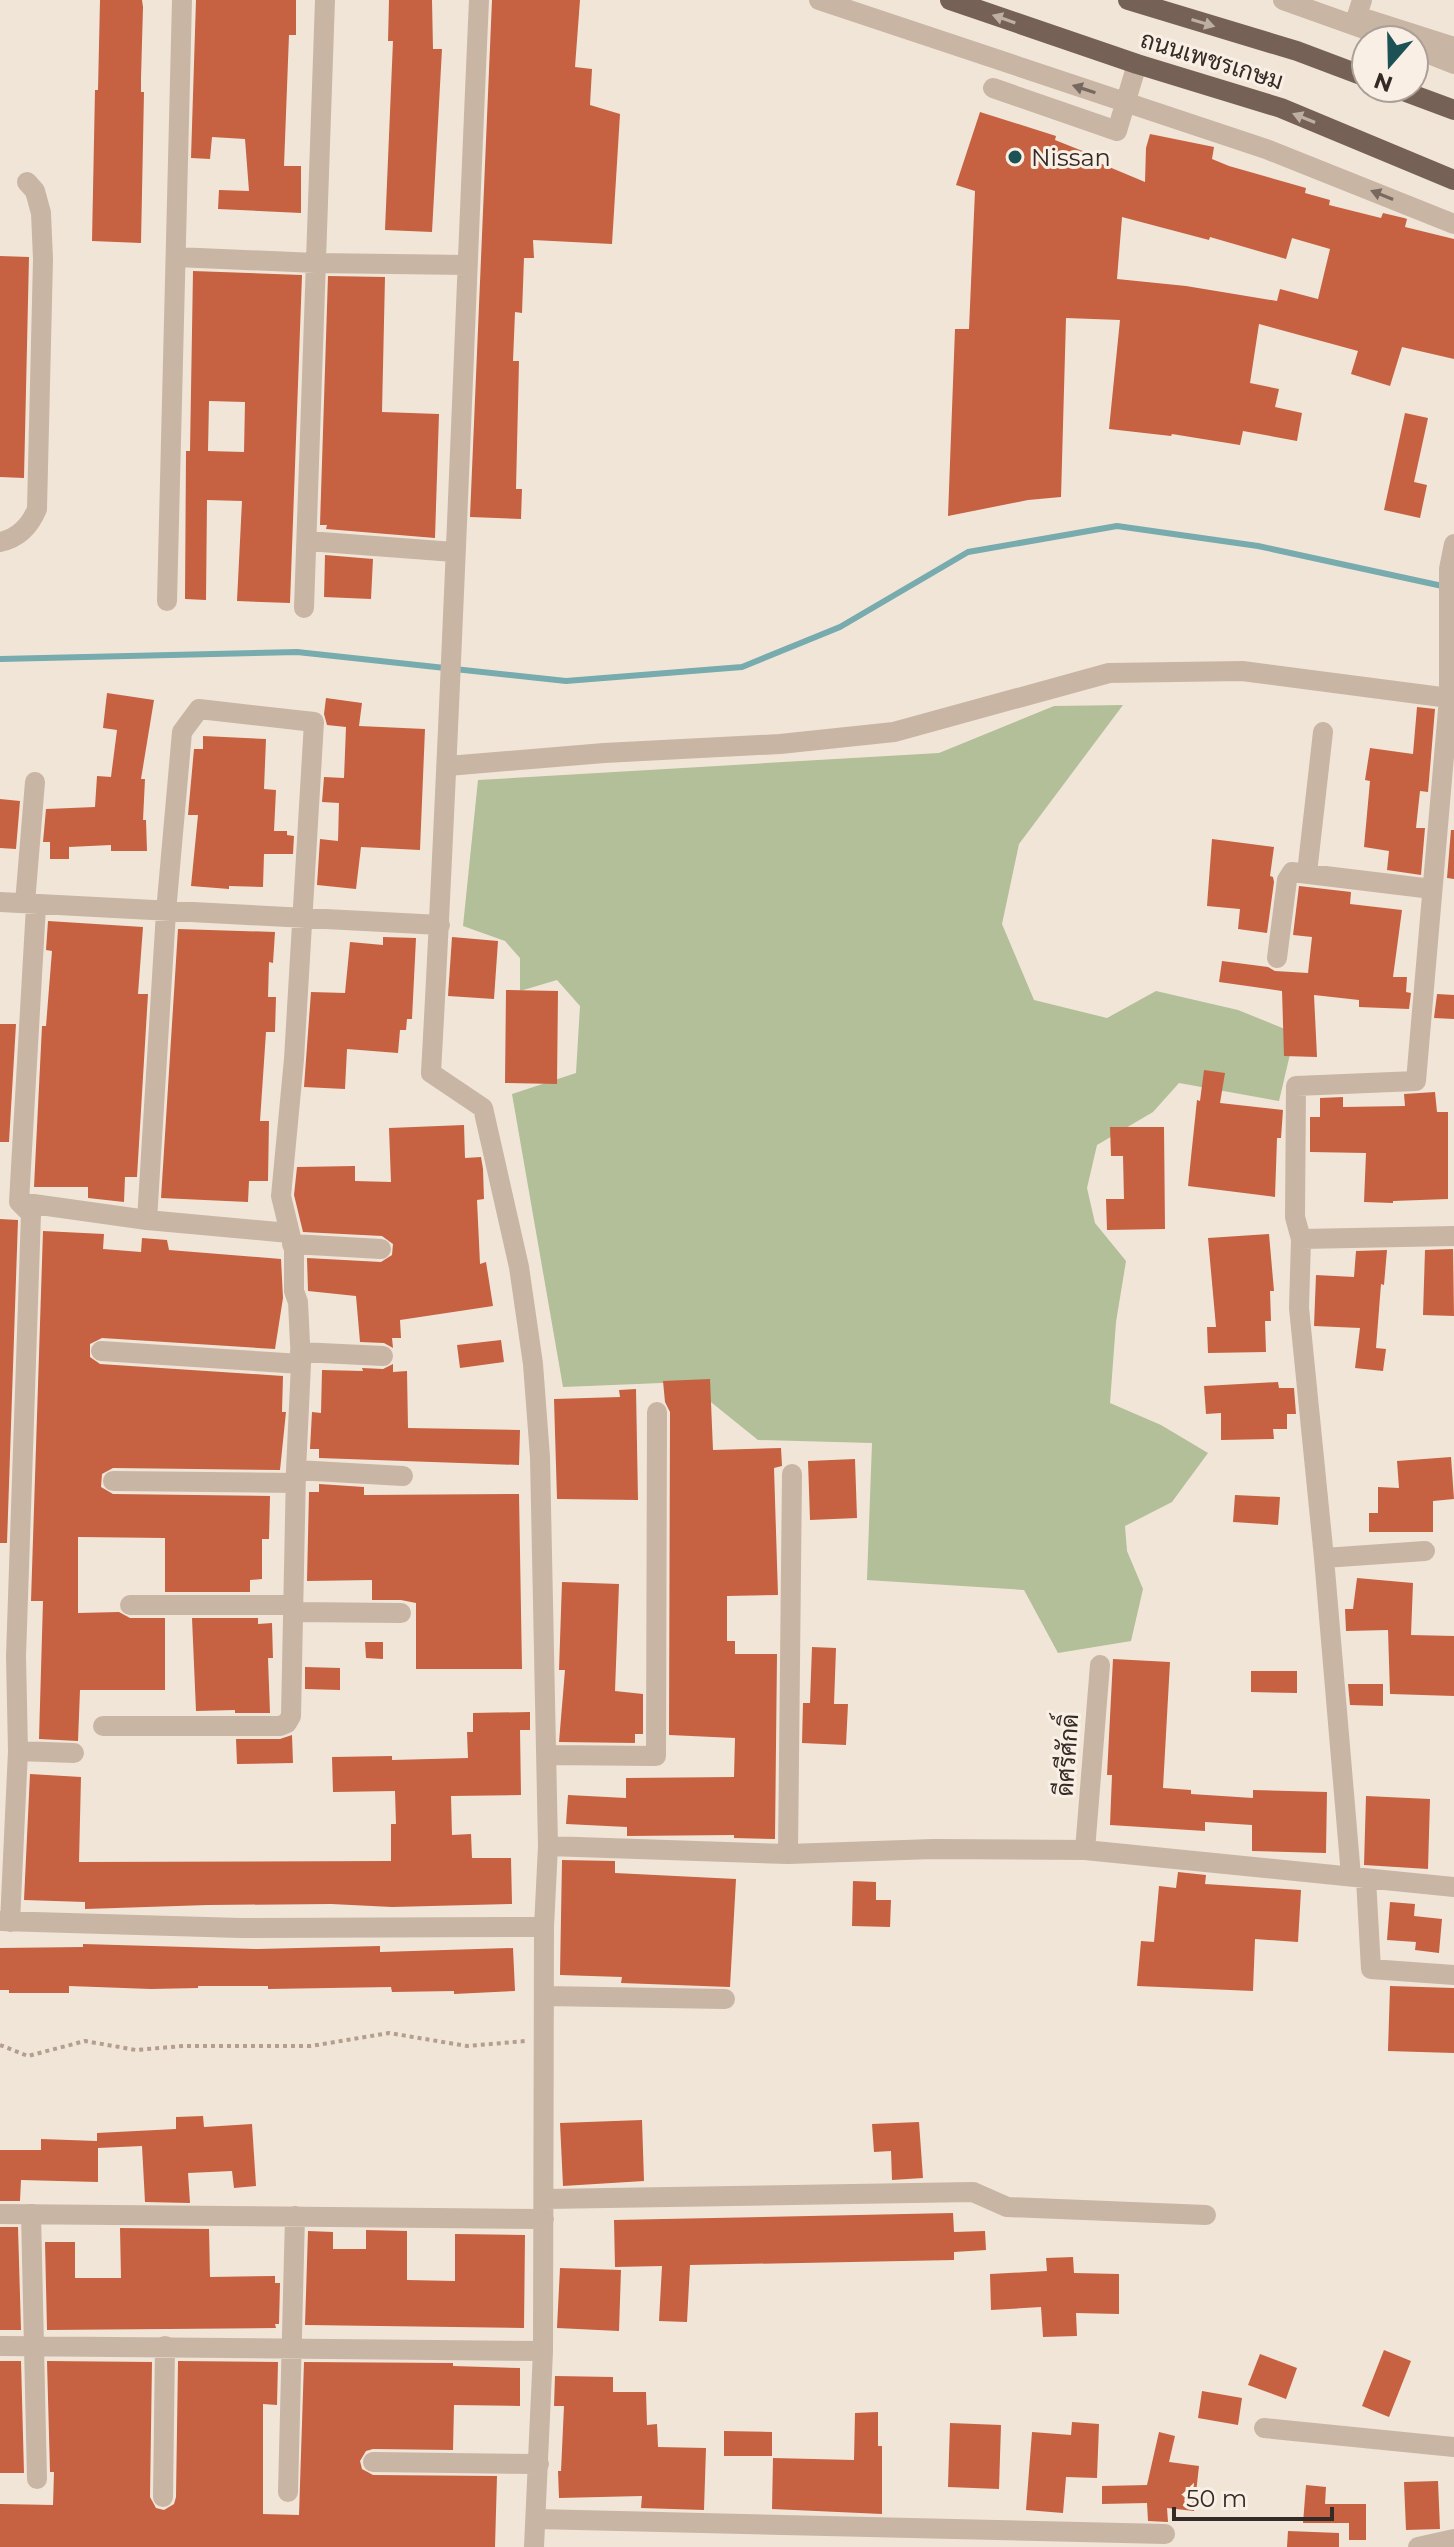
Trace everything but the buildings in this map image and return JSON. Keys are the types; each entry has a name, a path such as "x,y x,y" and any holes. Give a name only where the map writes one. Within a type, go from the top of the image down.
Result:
{"main road":[{"name":"ถนนเพชรเกษม","path":"950,0 1137,64 1281,108 1454,180"},
{"name":"ถนนเพชรเกษม","path":"1128,0 1297,51 1350,71"},
{"path":"1430,101 1454,110"}],"street":[{"path":"167,601 182,0"},
{"path":"304,608 325,0"},
{"path":"479,0 454,552 448,766 431,1073 483,1108 519,1267 533,1364 540,1457 548,1846 544,1927 543,2351 534,2547"},
{"path":"819,0 1266,149 1454,224"},
{"path":"1283,0 1342,9 1367,24"},
{"path":"1362,0 1357,16 1454,47"},
{"path":"1430,54 1454,64"},
{"path":"993,88 1117,131 1137,64"},
{"path":"0,542 30,526 37,509 43,259 41,213 35,191 27,182"},
{"path":"176,257 467,265"},
{"path":"308,541 454,552"},
{"path":"1454,544 1449,569 1448,799 1432,889 1416,1081 1296,1086 1295,1217 1301,1239 1299,1308 1324,1558 1358,1877 1371,1969 1454,1975"},
{"path":"448,766 604,753 780,744 894,732 1109,673 1242,671 1449,698"},
{"path":"103,1726 280,1726 287,1723 292,1711 300,1358 298,1302 281,1196 303,918 314,722 199,709 182,732 166,912 147,1220"},
{"path":"1307,873 1323,732"},
{"path":"35,782 19,1202 31,1214 5,1922 241,1928 544,1927"},
{"path":"1277,958 1287,880 1292,872 1432,889"},
{"path":"0,902 440,925"},
{"path":"19,1202 381,1249"},
{"path":"1301,1239 1454,1236"},
{"path":"101,1351 300,1358 383,1356"},
{"path":"547,1755 656,1756 657,1412"},
{"path":"788,1854 792,1474"},
{"path":"113,1481 403,1476"},
{"path":"1324,1558 1425,1551"},
{"path":"130,1605 401,1613"},
{"name":"ดีศรีศักดิ์","path":"1085,1850 1100,1665"},
{"path":"12,1753 74,1753"},
{"path":"548,1846 788,1854 933,1849 1085,1850 1454,1887"},
{"path":"544,1996 725,1999"},
{"path":"0,2214 295,2216 973,2192 1007,2207 1206,2215"},
{"path":"31,2214 37,2479"},
{"path":"288,2492 295,2216"},
{"path":"0,2346 543,2351"},
{"path":"163,2497 165,2346"},
{"path":"1264,2428 1454,2447"},
{"path":"373,2462 539,2464"},
{"path":"536,2519 1165,2534"},
{"path":"1418,2547 1454,2539"}],"path":[{"path":"0,2045 28,2056 85,2041 136,2050 183,2046 311,2046 389,2033 467,2046 544,2039"}],"green space":[{"path":"1123,705 1019,844 1002,924 1034,1000 1107,1018 1156,991 1238,1010 1295,1033 1279,1101 1179,1083 1153,1112 1097,1145 1087,1188 1095,1223 1126,1261 1116,1322 1110,1403 1161,1425 1208,1453 1172,1502 1125,1526 1127,1551 1143,1589 1131,1641 1058,1653 1024,1590 867,1580 872,1443 758,1440 686,1382 563,1387 512,1094 576,1073 580,1006 557,980 520,991 520,958 505,941 463,926 478,780 939,753 1054,706"}],"waterway":[{"path":"0,659 297,652 566,681 742,667 840,627 968,552 1117,526 1258,546 1447,587"}],"place":[{"name":"Nissan","path":"1015,157"}]}
